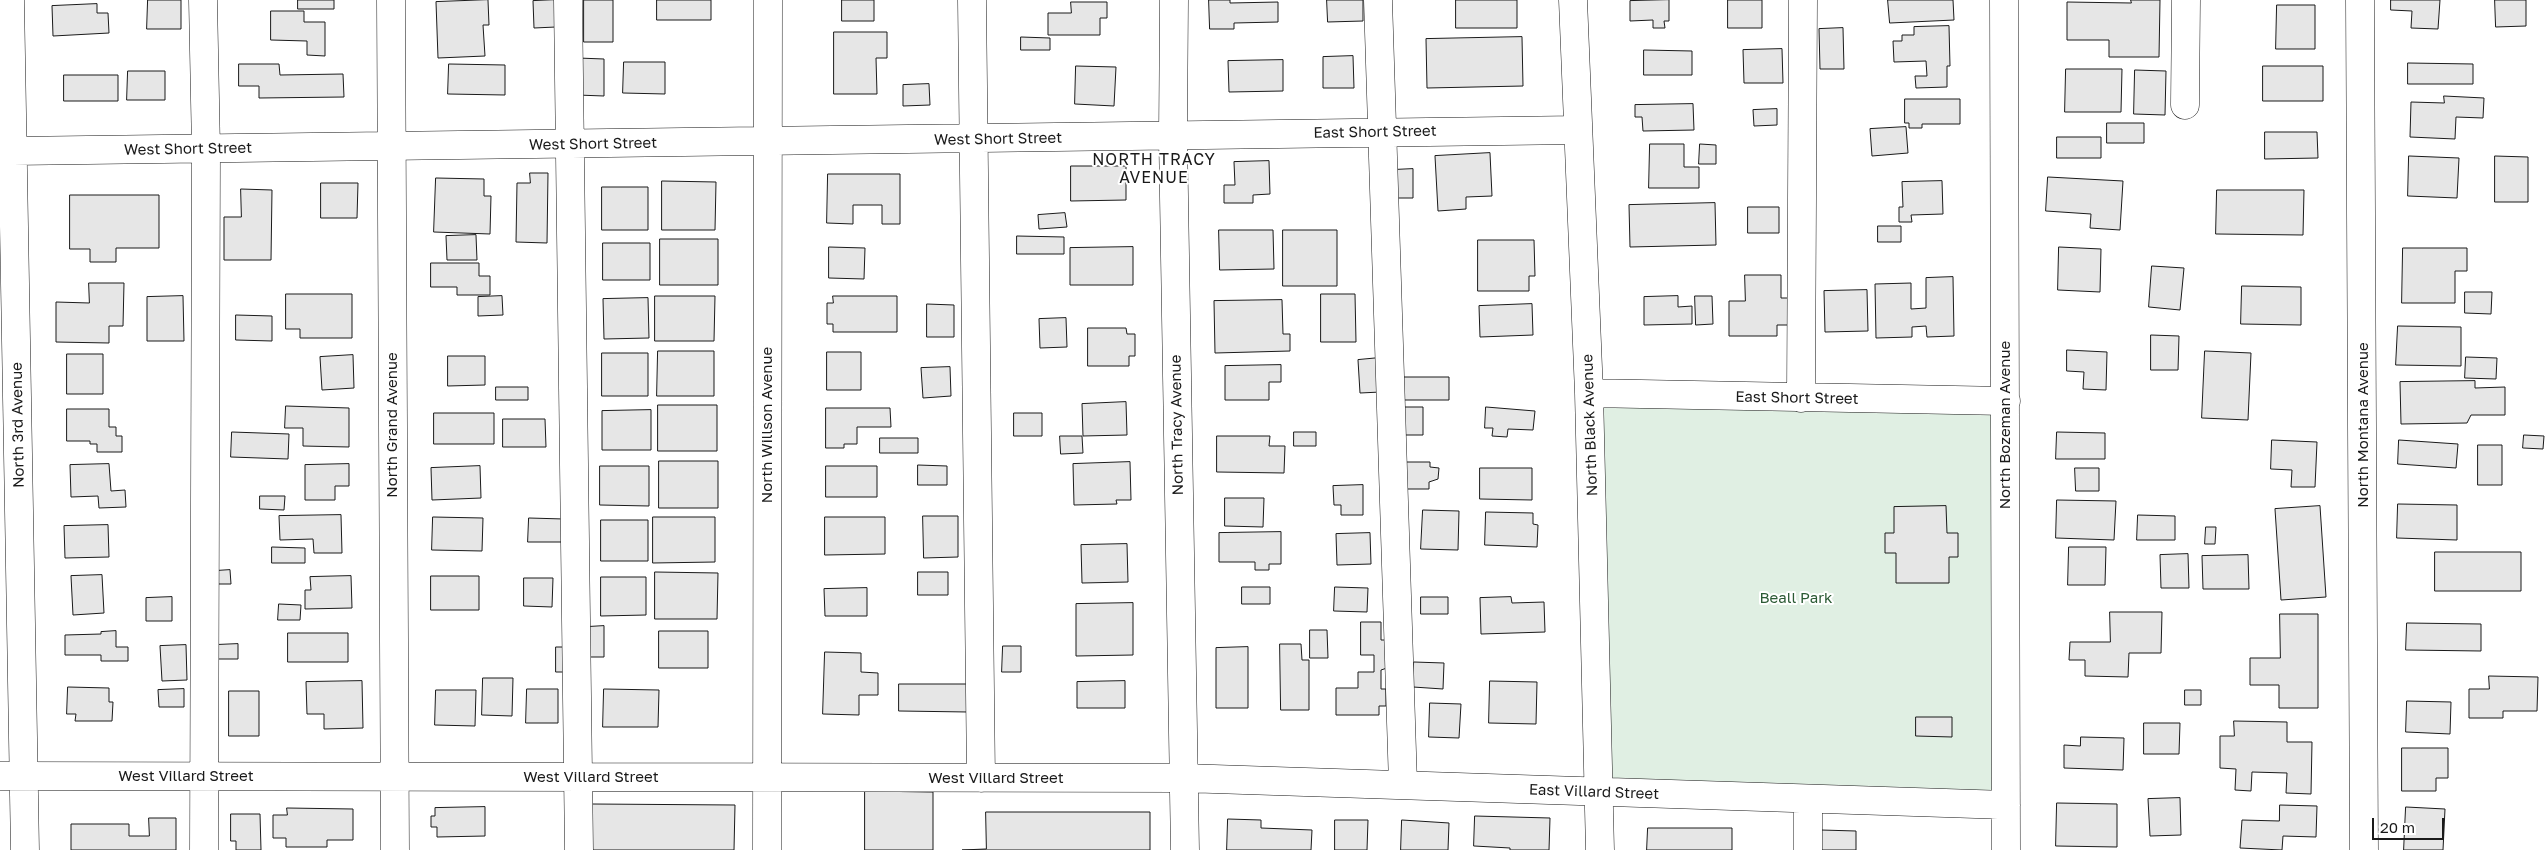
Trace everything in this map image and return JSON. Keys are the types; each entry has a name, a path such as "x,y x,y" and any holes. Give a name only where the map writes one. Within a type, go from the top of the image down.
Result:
{"street":[{"name":"North 3rd Avenue","path":"10,0 13,152 12,776 25,850"},
{"path":"203,0 206,149 204,850"},
{"name":"North Grand Avenue","path":"390,0 395,850"},
{"path":"568,0 579,850"},
{"name":"North Willson Avenue","path":"767,850 768,0"},
{"path":"972,0 981,778"},
{"name":"North Tracy Avenue","path":"1174,0 1173,136 1182,778 1185,850"},
{"path":"1378,0 1403,784"},
{"name":"North Black Avenue","path":"1573,0 1589,393 1600,850"},
{"path":"1801,398 1803,0"},
{"name":"North Bozeman Avenue","path":"2004,0 2006,850"},
{"path":"2185,105 2186,0"},
{"name":"North Montana Avenue","path":"2360,0 2364,850"},
{"name":"East Short Street","path":"1173,136 1382,131 1577,130"},
{"name":"West Short Street","path":"13,152 1173,136"},
{"name":"East Short Street","path":"1589,393 2006,401"},
{"name":"West Villard Street","path":"12,776 1182,778"},
{"name":"East Villard Street","path":"1182,778 2006,805"},
{"path":"1808,800 1808,850"}],"green space":[{"name":"Beall Park","path":"1589,393 2006,401 2006,805 1599,792"}],"building":[{"path":"148,0 181,0 181,29 147,29"},
{"path":"298,0 334,0 334,9 298,9"},
{"path":"488,0 489,25 483,25 485,56 438,58 436,2"},
{"path":"556,0 556,27 534,28 533,1"},
{"path":"584,0 613,0 613,42 584,42"},
{"path":"657,0 711,0 711,20 657,20"},
{"path":"842,0 874,0 874,21 842,21"},
{"path":"1209,0 1230,0 1230,3 1278,2 1278,22 1234,23 1234,29 1210,29"},
{"path":"1327,0 1363,0 1363,21 1328,22"},
{"path":"1456,0 1517,0 1517,28 1456,28"},
{"path":"1669,0 1669,21 1664,21 1665,28 1653,28 1653,20 1630,21 1630,1"},
{"path":"1728,0 1762,0 1762,28 1728,28"},
{"path":"1888,0 1953,0 1954,20 1890,23"},
{"path":"2131,0 2160,0 2159,57 2109,57 2109,40 2067,40 2067,2 2131,3"},
{"path":"2391,0 2440,0 2438,29 2411,28 2412,11 2391,10"},
{"path":"2495,0 2526,0 2526,26 2496,27"},
{"path":"1071,2 1107,2 1107,18 1100,18 1100,35 1048,35 1048,13 1071,13"},
{"path":"97,4 97,13 108,13 109,33 53,36 52,6"},
{"path":"2277,5 2315,5 2315,49 2276,49"},
{"path":"271,11 304,11 304,22 325,22 325,56 307,55 307,41 271,40"},
{"path":"1949,26 1950,66 1947,66 1947,87 1916,88 1915,76 1927,76 1926,61 1894,62 1893,41 1902,41 1902,35 1914,35 1914,27"},
{"path":"1843,28 1844,69 1820,69 1819,29"},
{"path":"834,32 887,32 887,58 876,58 877,94 834,94"},
{"path":"1021,37 1050,38 1050,50 1021,50"},
{"path":"1522,37 1523,86 1427,88 1426,39"},
{"path":"1782,49 1783,83 1744,83 1743,50"},
{"path":"1644,50 1692,51 1692,75 1644,75"},
{"path":"1353,56 1354,88 1323,88 1323,57"},
{"path":"578,58 604,59 604,96 577,95"},
{"path":"1283,60 1283,91 1229,92 1228,61"},
{"path":"624,62 665,62 665,94 623,93"},
{"path":"2408,63 2473,64 2473,84 2408,84"},
{"path":"239,64 279,64 280,75 343,74 344,97 259,98 259,86 239,86"},
{"path":"449,64 505,65 505,95 448,94"},
{"path":"1076,66 1116,67 1114,106 1075,104"},
{"path":"2263,66 2323,66 2323,101 2263,101"},
{"path":"2066,69 2122,69 2121,112 2065,112"},
{"path":"2135,70 2166,71 2165,115 2134,114"},
{"path":"128,71 165,71 165,100 127,100"},
{"path":"64,75 118,75 118,101 64,101"},
{"path":"929,84 930,105 903,106 903,85"},
{"path":"2444,96 2484,98 2483,118 2456,117 2455,139 2410,137 2411,102 2444,103"},
{"path":"1905,99 1960,99 1960,124 1922,124 1922,128 1909,128 1909,123 1905,123"},
{"path":"1693,104 1694,130 1643,131 1642,117 1635,117 1635,105"},
{"path":"1777,109 1777,125 1754,126 1753,110"},
{"path":"2107,123 2144,123 2144,143 2107,143"},
{"path":"1906,127 1908,153 1872,156 1870,129"},
{"path":"2265,132 2317,132 2318,158 2265,159"},
{"path":"2057,137 2101,137 2101,158 2057,158"},
{"path":"1650,144 1684,144 1684,167 1699,167 1699,188 1649,188"},
{"path":"1700,144 1716,145 1716,164 1699,164"},
{"path":"1490,153 1492,196 1466,197 1466,209 1438,211 1435,156"},
{"path":"2409,156 2459,158 2457,198 2408,196"},
{"path":"2495,156 2528,157 2528,202 2495,202"},
{"path":"1269,161 1270,194 1253,195 1253,203 1224,203 1224,185 1235,185 1234,162"},
{"path":"1071,166 1126,166 1126,200 1071,201"},
{"path":"1413,169 1413,198 1392,198 1392,170"},
{"path":"530,173 548,173 547,243 516,242 517,183 530,183"},
{"path":"828,174 900,174 900,224 882,224 882,205 853,205 853,224 827,223"},
{"path":"2048,177 2123,181 2120,230 2090,228 2091,214 2046,211"},
{"path":"436,178 484,179 484,196 491,196 490,234 434,232"},
{"path":"662,181 716,182 715,230 662,230"},
{"path":"1942,181 1943,214 1911,215 1912,222 1899,222 1899,207 1903,207 1902,182"},
{"path":"321,183 358,183 357,218 321,218"},
{"path":"602,187 648,187 648,230 602,230"},
{"path":"241,189 272,190 271,260 224,260 224,217 241,217"},
{"path":"2217,190 2304,190 2303,235 2216,234"},
{"path":"70,195 159,195 159,248 116,248 116,262 90,262 90,249 70,249"},
{"path":"1715,203 1716,245 1630,247 1629,205"},
{"path":"1748,207 1779,207 1779,233 1748,233"},
{"path":"1065,213 1067,227 1039,229 1038,215"},
{"path":"1878,226 1901,226 1901,242 1878,242"},
{"path":"1219,230 1273,230 1274,269 1220,270"},
{"path":"1283,230 1337,230 1337,286 1283,286"},
{"path":"476,235 477,260 447,260 446,236"},
{"path":"1017,236 1064,237 1064,254 1017,254"},
{"path":"660,239 718,239 718,285 660,285"},
{"path":"1478,240 1534,240 1535,276 1529,276 1529,291 1478,291"},
{"path":"603,243 650,243 650,280 603,280"},
{"path":"829,247 865,248 864,279 829,278"},
{"path":"1133,247 1133,285 1070,285 1070,248"},
{"path":"2059,247 2101,249 2100,292 2058,290"},
{"path":"2403,248 2467,248 2467,271 2455,271 2455,303 2402,303"},
{"path":"431,263 479,263 479,276 490,276 490,295 457,295 457,287 431,287"},
{"path":"2152,266 2184,268 2180,310 2149,307"},
{"path":"1745,275 1781,275 1781,298 1791,298 1791,325 1777,325 1777,336 1729,336 1729,301 1745,301"},
{"path":"1953,277 1954,336 1927,337 1926,326 1912,327 1912,337 1876,338 1875,284 1911,283 1911,309 1926,308 1926,278"},
{"path":"89,283 124,283 123,326 109,326 109,343 56,342 56,302 89,303"},
{"path":"2242,286 2301,287 2301,325 2241,324"},
{"path":"1867,290 1868,331 1825,332 1824,291"},
{"path":"2465,292 2492,292 2491,314 2465,313"},
{"path":"286,294 352,294 352,338 300,338 300,329 286,329"},
{"path":"1321,294 1355,294 1356,342 1321,342"},
{"path":"183,296 184,341 147,341 147,297"},
{"path":"502,296 503,315 478,316 478,297"},
{"path":"655,296 715,296 714,341 655,341"},
{"path":"833,296 897,296 897,332 833,332 833,324 827,324 827,303 833,303"},
{"path":"1678,296 1678,307 1692,306 1692,324 1644,325 1644,297"},
{"path":"1695,296 1712,296 1713,324 1696,325"},
{"path":"648,298 649,338 604,339 603,299"},
{"path":"1282,300 1283,334 1290,334 1290,351 1215,353 1214,301"},
{"path":"927,304 954,305 954,337 927,337"},
{"path":"1532,304 1533,335 1480,337 1479,306"},
{"path":"236,315 272,316 272,341 236,340"},
{"path":"1066,318 1067,347 1040,348 1039,319"},
{"path":"2398,326 2461,327 2461,366 2396,365"},
{"path":"1088,328 1126,328 1127,334 1135,334 1135,356 1129,356 1129,366 1088,366"},
{"path":"2151,335 2179,336 2178,370 2151,370"},
{"path":"2067,350 2107,352 2106,390 2083,389 2084,372 2067,371"},
{"path":"658,351 714,351 714,396 657,396"},
{"path":"2205,351 2251,353 2248,420 2202,418"},
{"path":"827,352 861,352 861,390 827,390"},
{"path":"602,353 648,353 648,396 602,396"},
{"path":"67,354 103,354 103,394 67,394"},
{"path":"353,355 354,388 322,390 320,357"},
{"path":"448,356 485,356 485,385 448,386"},
{"path":"2466,357 2497,358 2496,379 2465,378"},
{"path":"1379,358 1381,392 1360,393 1358,360"},
{"path":"1281,365 1281,382 1269,382 1269,400 1225,400 1225,366"},
{"path":"950,367 951,396 923,398 921,368"},
{"path":"1398,377 1449,377 1449,400 1398,400"},
{"path":"2475,381 2475,388 2505,387 2505,415 2471,415 2467,423 2401,424 2400,382"},
{"path":"496,387 528,387 528,400 496,400"},
{"path":"1126,402 1127,435 1083,436 1082,404"},
{"path":"658,405 717,405 717,451 658,451"},
{"path":"286,406 349,408 349,447 303,446 303,428 285,428"},
{"path":"1397,407 1423,407 1423,435 1398,435"},
{"path":"1486,407 1535,411 1533,430 1508,429 1507,437 1492,436 1493,428 1485,428"},
{"path":"826,408 890,408 891,427 857,427 857,444 844,444 844,448 826,448"},
{"path":"67,409 109,409 109,427 116,427 116,436 122,436 122,452 97,452 97,444 90,444 90,441 67,441"},
{"path":"651,410 651,450 602,450 602,411"},
{"path":"434,413 494,413 494,444 434,444"},
{"path":"1014,413 1042,413 1042,436 1014,436"},
{"path":"503,419 545,419 546,447 503,447"},
{"path":"232,432 289,434 288,459 231,457"},
{"path":"1294,432 1316,432 1316,446 1294,446"},
{"path":"2057,432 2105,433 2105,459 2056,459"},
{"path":"2524,435 2544,436 2543,449 2523,448"},
{"path":"1060,436 1082,436 1083,453 1061,454"},
{"path":"1217,436 1270,436 1269,446 1285,446 1284,473 1217,472"},
{"path":"880,438 918,438 918,453 880,453"},
{"path":"2272,440 2317,442 2315,487 2291,487 2292,470 2271,469"},
{"path":"2399,440 2458,444 2456,468 2398,464"},
{"path":"2478,445 2502,445 2502,485 2478,485"},
{"path":"659,461 718,461 718,508 659,508"},
{"path":"1130,462 1131,500 1116,500 1117,504 1074,505 1073,464"},
{"path":"1403,462 1430,462 1430,467 1439,468 1438,479 1429,482 1429,489 1403,489"},
{"path":"109,464 111,491 125,490 126,507 99,508 98,496 71,497 70,465"},
{"path":"349,464 349,486 335,486 335,500 305,500 305,465"},
{"path":"918,465 947,466 947,485 918,485"},
{"path":"480,466 481,498 432,500 431,468"},
{"path":"600,466 649,466 649,506 600,505"},
{"path":"826,466 877,466 877,497 826,497"},
{"path":"1480,468 1532,468 1532,500 1480,499"},
{"path":"2075,468 2099,468 2099,491 2076,491"},
{"path":"1363,485 1363,515 1341,515 1341,505 1334,505 1333,486"},
{"path":"260,496 285,496 284,510 260,509"},
{"path":"1225,498 1264,498 1263,527 1225,526"},
{"path":"2057,500 2116,501 2114,540 2056,538"},
{"path":"2398,504 2457,505 2457,540 2397,538"},
{"path":"1946,506 1947,533 1958,533 1958,557 1949,557 1949,583 1896,583 1896,553 1885,553 1885,533 1894,533 1894,507"},
{"path":"2320,506 2326,597 2281,600 2275,509"},
{"path":"1423,510 1459,511 1458,550 1421,549"},
{"path":"1486,512 1533,513 1533,524 1538,525 1537,547 1485,545"},
{"path":"341,515 342,553 314,553 313,539 280,540 279,516"},
{"path":"2138,515 2175,516 2175,540 2137,540"},
{"path":"923,516 958,516 958,557 924,558"},
{"path":"433,517 483,518 482,551 432,550"},
{"path":"653,517 715,517 715,562 653,563"},
{"path":"825,517 885,517 885,554 825,555"},
{"path":"529,518 564,519 564,542 528,542"},
{"path":"601,520 648,520 648,561 601,561"},
{"path":"108,525 109,557 65,558 64,526"},
{"path":"2206,527 2216,527 2215,544 2205,544"},
{"path":"1281,532 1281,564 1269,564 1269,570 1255,570 1255,562 1219,562 1219,533"},
{"path":"1370,533 1371,564 1337,565 1336,534"},
{"path":"1127,544 1128,582 1082,583 1081,545"},
{"path":"272,547 305,548 305,563 272,563"},
{"path":"2069,547 2106,547 2105,585 2068,585"},
{"path":"2435,552 2521,552 2521,591 2435,591"},
{"path":"2188,554 2189,588 2161,588 2160,555"},
{"path":"2248,555 2249,589 2203,589 2202,556"},
{"path":"230,570 231,584 216,584 215,571"},
{"path":"655,572 718,573 717,619 655,619"},
{"path":"918,572 948,572 948,595 918,595"},
{"path":"102,575 104,613 73,615 71,576"},
{"path":"351,576 352,608 305,609 305,590 311,590 310,577"},
{"path":"431,576 479,576 479,610 431,610"},
{"path":"601,577 646,577 646,615 601,616"},
{"path":"524,578 553,578 552,607 524,606"},
{"path":"1242,587 1270,587 1270,604 1242,604"},
{"path":"1335,587 1368,588 1367,612 1334,611"},
{"path":"867,588 867,616 825,616 824,589"},
{"path":"172,597 172,621 146,621 146,598"},
{"path":"1421,597 1448,597 1448,614 1421,614"},
{"path":"1511,597 1512,603 1544,602 1545,632 1481,634 1480,598"},
{"path":"1133,603 1133,655 1076,656 1076,604"},
{"path":"279,604 301,605 300,620 278,620"},
{"path":"2110,612 2162,612 2161,653 2129,653 2128,677 2085,676 2085,660 2069,660 2070,642 2110,642"},
{"path":"2280,614 2318,614 2318,708 2279,708 2279,685 2250,685 2250,658 2280,658"},
{"path":"1361,622 1381,622 1381,640 1387,640 1387,668 1381,670 1381,689 1386,689 1386,706 1379,706 1379,715 1336,715 1336,688 1358,688 1358,672 1374,672 1374,655 1361,655"},
{"path":"2407,623 2481,624 2481,651 2406,650"},
{"path":"604,626 604,657 587,657 587,627"},
{"path":"1310,630 1327,630 1328,658 1310,658"},
{"path":"116,631 116,647 128,647 128,661 101,661 101,655 65,655 65,635 101,634 101,632"},
{"path":"659,631 708,631 708,668 659,668"},
{"path":"288,633 348,633 348,662 288,662"},
{"path":"238,644 238,659 216,659 215,645"},
{"path":"1280,644 1301,644 1302,660 1309,660 1309,710 1281,710"},
{"path":"186,645 187,680 162,681 160,646"},
{"path":"1003,646 1021,646 1021,672 1002,672"},
{"path":"556,647 575,647 575,672 556,672"},
{"path":"1248,647 1248,708 1216,708 1216,648"},
{"path":"825,652 861,653 861,672 878,673 878,695 859,695 859,715 823,714"},
{"path":"1414,662 1444,663 1443,689 1413,687"},
{"path":"2489,676 2538,677 2537,711 2503,711 2503,718 2469,718 2469,689 2489,689"},
{"path":"483,678 513,678 512,716 482,715"},
{"path":"362,681 363,728 324,729 324,714 307,714 306,682"},
{"path":"1125,681 1125,708 1077,708 1077,682"},
{"path":"1490,681 1537,682 1536,724 1489,723"},
{"path":"899,684 968,684 968,712 899,711"},
{"path":"68,687 109,688 109,702 113,702 112,721 75,721 76,714 67,714"},
{"path":"184,689 184,707 159,707 158,690"},
{"path":"527,689 558,689 558,723 526,723"},
{"path":"604,689 659,690 658,727 603,727"},
{"path":"436,690 476,690 475,726 435,725"},
{"path":"2185,690 2201,690 2201,705 2185,705"},
{"path":"229,691 259,691 259,736 229,736"},
{"path":"2407,701 2451,702 2450,734 2406,732"},
{"path":"1430,703 1461,704 1459,738 1429,737"},
{"path":"1916,717 1952,717 1952,737 1916,736"},
{"path":"2234,721 2287,722 2287,742 2312,742 2311,794 2286,793 2287,773 2252,772 2251,791 2235,790 2236,769 2220,768 2220,736 2234,736"},
{"path":"2144,723 2180,723 2179,754 2144,754"},
{"path":"2081,737 2124,738 2123,770 2064,768 2064,745 2080,746"},
{"path":"2402,748 2448,748 2448,778 2436,778 2436,791 2402,791"},
{"path":"865,791 933,792 933,850 865,850"},
{"path":"2180,798 2181,835 2150,836 2148,799"},
{"path":"2057,803 2117,804 2117,847 2056,846"},
{"path":"591,804 735,805 734,850 591,850"},
{"path":"2280,805 2317,806 2316,837 2283,836 2282,850 2240,848 2242,820 2279,821"},
{"path":"485,807 485,836 437,837 437,827 431,827 431,816 435,816 435,808"},
{"path":"2406,807 2445,809 2443,850 2404,850"},
{"path":"287,808 353,809 353,840 327,840 327,847 286,847 286,838 273,838 273,815 287,815"},
{"path":"986,812 1150,812 1150,850 962,850 986,849"},
{"path":"231,814 260,814 261,850 236,850 236,841 231,841"},
{"path":"1475,816 1550,818 1549,850 1510,850 1510,848 1474,846"},
{"path":"149,818 176,818 176,850 71,850 71,824 129,824 129,836 149,836"},
{"path":"1228,819 1261,820 1261,828 1312,830 1311,850 1227,850"},
{"path":"1335,820 1368,820 1367,850 1335,850"},
{"path":"1402,820 1449,823 1448,850 1401,850"},
{"path":"1648,828 1732,828 1732,850 1647,850"},
{"path":"1821,830 1856,831 1856,850 1821,850"}],"district":[{"name":"NORTH TRACY AVENUE","path":"1154,169"}]}
